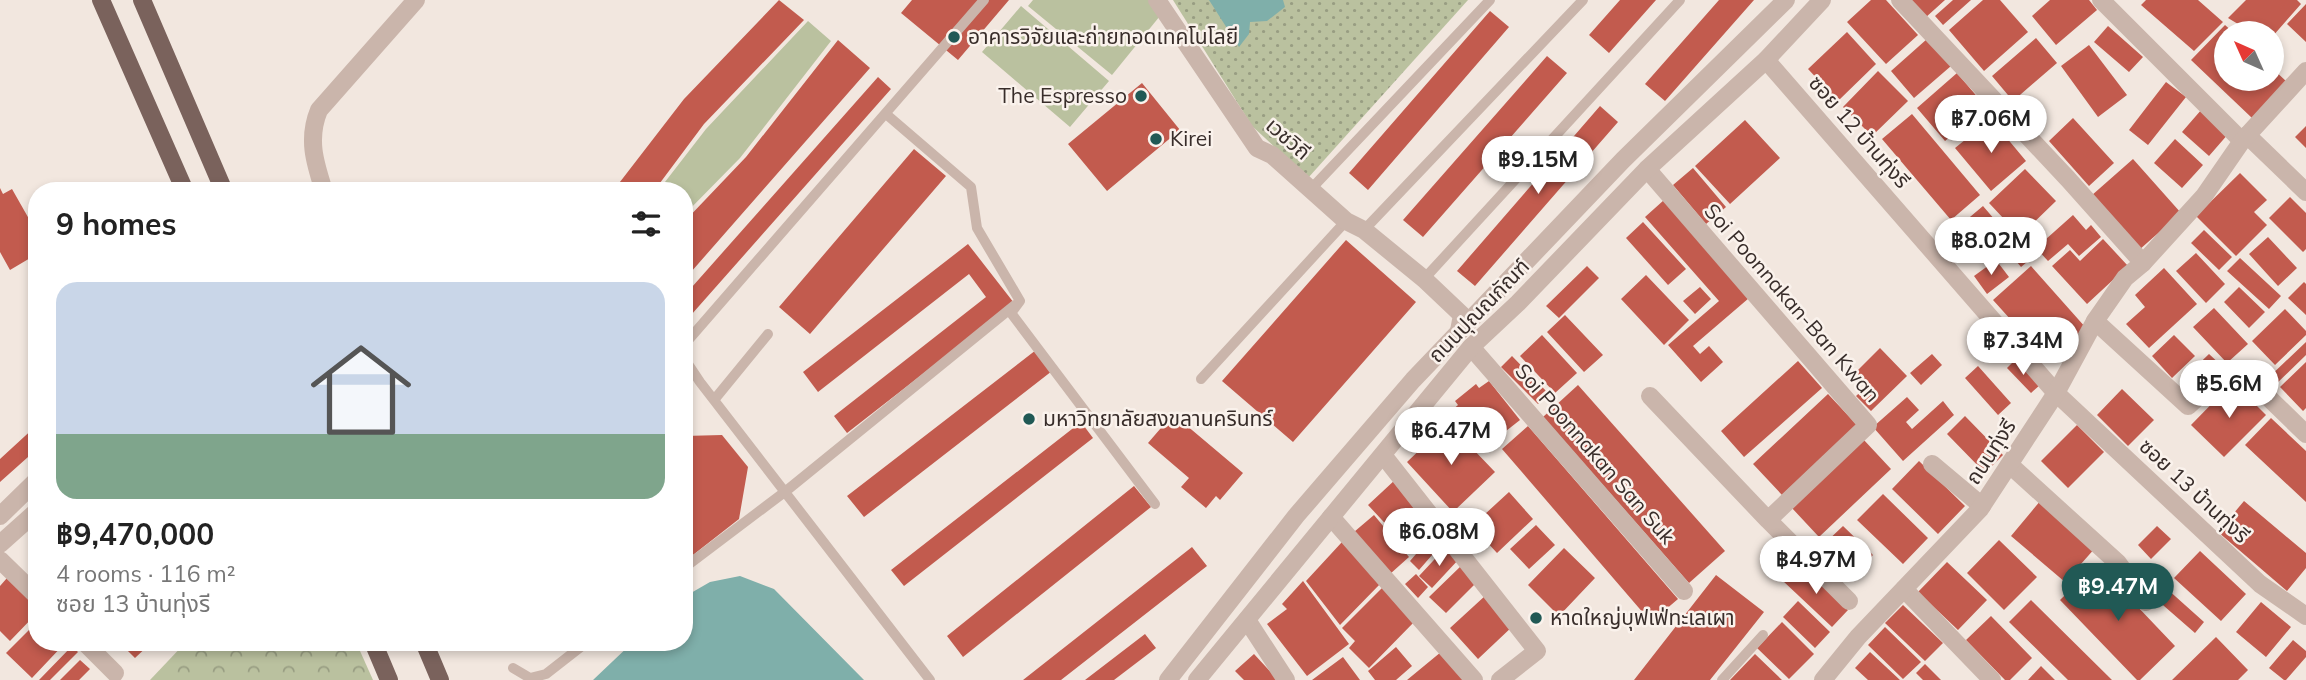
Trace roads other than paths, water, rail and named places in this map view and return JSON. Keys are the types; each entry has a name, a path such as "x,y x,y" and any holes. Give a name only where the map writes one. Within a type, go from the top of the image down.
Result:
{"main road":[{"path":"101,0 181,182"},
{"path":"142,0 220,182"},
{"path":"377,651 388,680"},
{"path":"428,651 440,680"}],"street":[{"path":"321,182 312,150 315,120 319,110 416,0"},
{"name":"เวชวิถี","path":"1157,0 1257,148 1272,155 1346,221 1364,230 1424,279 1462,316 1459,331"},
{"name":"ถนนปุณณกัณฑ์","path":"1168,680 1296,516 1413,380 1623,160 1786,0"},
{"name":"ถนนปุณณกัณฑ์","path":"1197,680 1471,347 1518,303 1647,169 1766,60 1822,0"},
{"path":"1900,0 2068,179 2143,264"},
{"path":"2101,0 2245,138 2306,192"},
{"name":"ซอย 12 บ้านทุ่งรี","path":"1746,39 2056,393"},
{"name":"ถนนทุ่งรี","path":"1832,677 1858,637 1982,506 2056,393 2095,321 2125,278 2143,264 2204,196 2245,138 2304,77"},
{"name":"Soi Poonnakan-Ban Kwan","path":"1647,169 1868,425 1768,520"},
{"path":"2095,321 2188,406 2223,374 2241,372 2304,429"},
{"name":"Soi Poonnakan San Suk","path":"1471,347 1685,591"},
{"name":"ซอย 13 บ้านทุ่งรี","path":"2056,393 2260,584 2306,615"},
{"path":"1650,396 1768,520 1849,600"},
{"path":"1383,455 1537,651 1500,680"},
{"path":"1932,464 1982,506"},
{"path":"2010,465 2118,563 2146,602"},
{"path":"0,516 28,489"},
{"path":"1331,517 1474,680"},
{"path":"0,544 28,519"},
{"path":"0,560 28,587"},
{"path":"1904,589 1992,680"},
{"path":"1247,620 1286,680"},
{"path":"93,651 115,673"}],"lane":[{"path":"693,335 984,0"},
{"path":"1311,190 1490,0"},
{"path":"1364,230 1583,0"},
{"path":"1424,279 1680,0"},
{"path":"886,114 971,187 977,228 1020,301"},
{"path":"1201,379 1346,221"},
{"path":"693,561 786,491 1020,301"},
{"path":"1020,301 1011,313 1155,504"},
{"path":"714,400 768,334"},
{"path":"693,371 930,680"},
{"path":"1722,680 1763,635"},
{"path":"513,668 530,678 546,674 575,651"}],"water":[{"path":"1209,0 1283,0 1285,7 1267,21 1250,22 1249,34 1239,47"},
{"path":"740,576 774,589 864,680 593,680 624,651 693,651 693,592 710,582"}],"place":[{"name":"อาคารวิจัยและถ่ายทอดเทคโนโลยี","path":"954,37"},
{"name":"The Espresso","path":"1141,96"},
{"name":"Kirei","path":"1156,139"},
{"name":"มหาวิทยาลัยสงขลานครินทร์","path":"1029,419"},
{"name":"หาดใหญ่บุฟเฟ่ทะเลเผา","path":"1536,618"}]}
